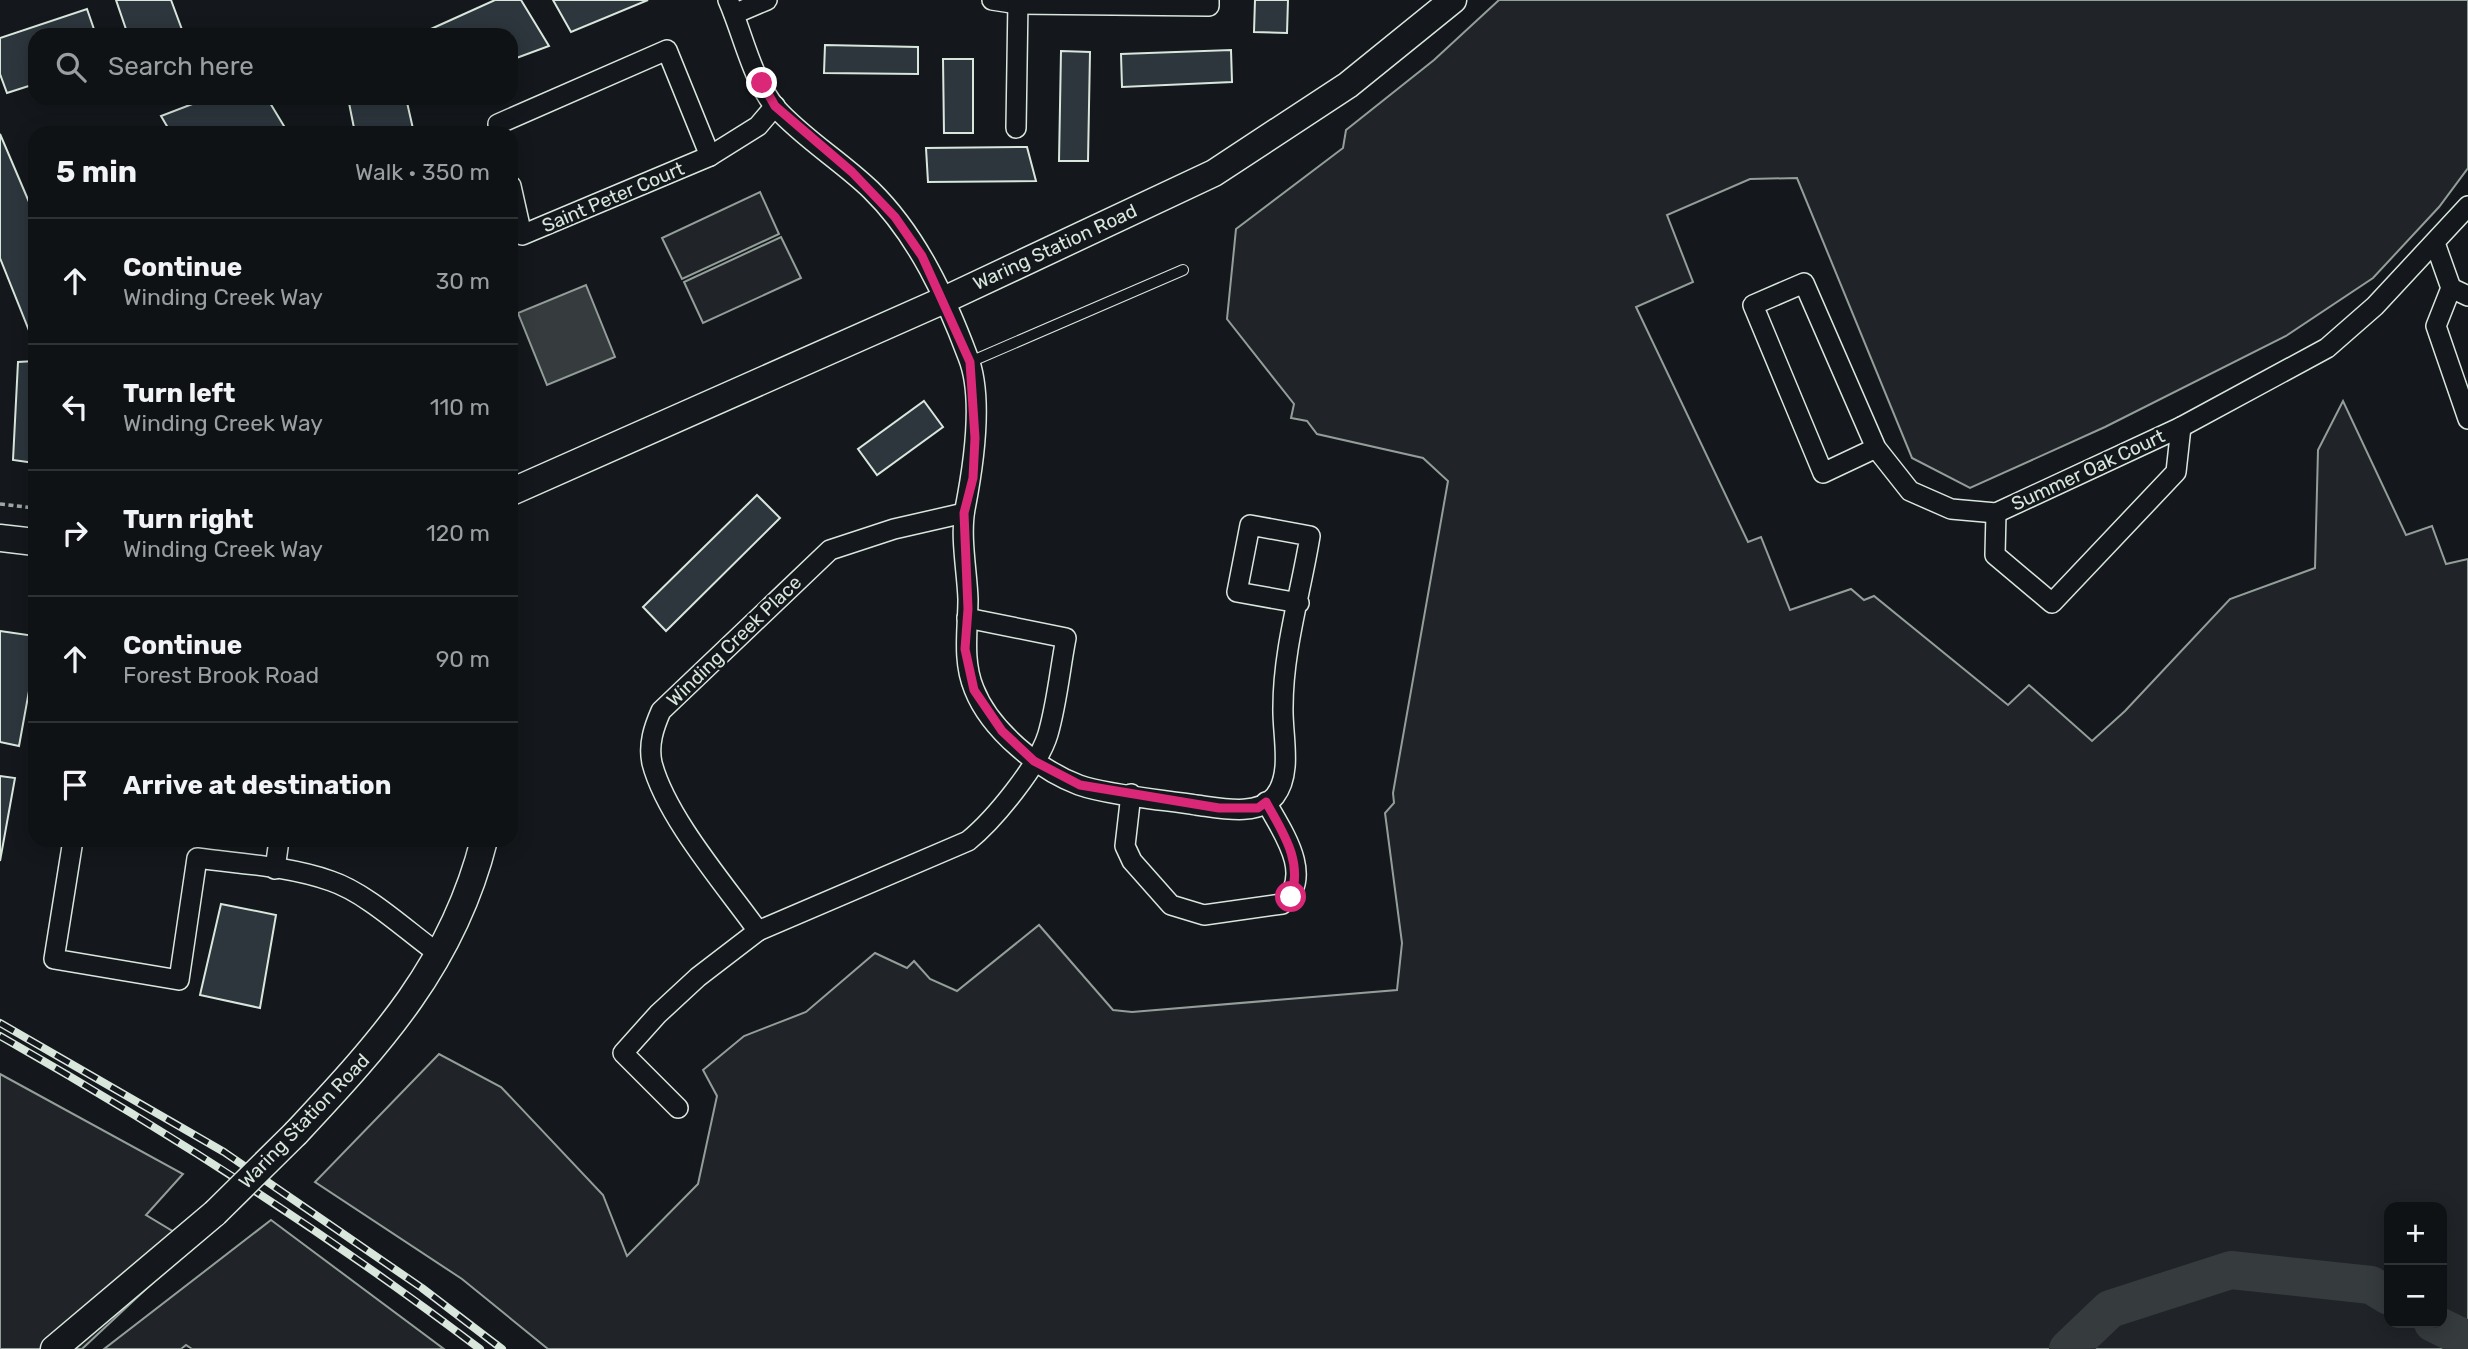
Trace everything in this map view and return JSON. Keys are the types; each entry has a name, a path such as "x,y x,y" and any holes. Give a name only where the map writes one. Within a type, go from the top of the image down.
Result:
{"street":[{"path":"767,0 731,7 756,70 775,106 875,193 922,256 970,362 975,438 973,478 964,513 967,618 965,649 974,690 1002,731 1034,761 1080,785 1219,808 1258,808 1275,796 1285,775 1285,664 1299,603 1310,536 1250,525 1237,592 1299,603"},
{"path":"992,0 1209,6 1209,0"},
{"name":"Waring Station Road","path":"518,489 944,300 1214,173 1348,86 1453,0"},
{"path":"1016,128 1018,2"},
{"path":"498,126 667,50 710,156"},
{"name":"Saint Peter Court","path":"518,217 522,235 710,156 758,126 775,106"},
{"name":"Summer Oak Court","path":"1876,448 1823,473 1754,305 1804,283 1876,448 1910,491 1951,509 1996,513 2180,427 2327,348 2375,306 2468,206"},
{"path":"2435,243 2459,292 2436,326 2468,419"},
{"name":"Summer Oak Court","path":"1996,513 1995,555 2052,603 2176,472 2180,427"},
{"name":"Winding Creek Place","path":"758,931 675,814 652,762 651,733 661,711 830,550 894,529 964,513"},
{"path":"0,538 28,541"},
{"path":"678,1108 623,1053 658,1014 698,977 758,931 968,841 990,824 1034,761 1048,736 1066,638 967,618"},
{"path":"1131,794 1125,846 1132,861 1171,905 1204,915 1282,904 1291,897 1297,881 1295,859 1266,802"},
{"path":"72,847 54,959 179,980 197,858 275,869 332,881 439,954"},
{"path":"275,869 278,847"},
{"name":"Waring Station Road","path":"54,1349 215,1213 296,1133 397,1020 439,954 477,870 482,847"}],"lane":[{"path":"970,362 1183,270"}],"path":[{"path":"0,504 28,507"}],"shaded area":[{"path":"1499,0 2468,0 2468,168 2439,207 2373,278 2286,336 2105,427 1970,488 1912,458 1797,178 1750,179 1667,215 1693,282 1636,307 1748,542 1761,537 1790,610 1851,589 1864,600 1874,596 2008,705 2029,685 2092,741 2125,711 2230,599 2315,568 2318,450 2343,401 2406,535 2432,526 2446,564 2468,559 2468,1349 548,1349 462,1279 315,1182 439,1054 501,1087 603,1195 627,1256 698,1184 717,1096 703,1070 744,1036 806,1012 875,953 907,968 914,961 930,979 957,991 1039,925 1113,1010 1132,1012 1397,990 1402,943 1385,813 1394,803 1393,793 1448,481 1423,458 1317,434 1307,421 1291,418 1294,404 1227,319 1236,229 1343,148 1346,130 1434,60"},
{"path":"760,192 779,234 682,279 662,238"},
{"path":"781,237 801,278 703,323 684,282"},
{"path":"586,285 615,357 547,385 518,313"},
{"path":"0,1074 183,1174 146,1215 194,1244 82,1349 0,1349"},
{"path":"271,1220 444,1349 192,1349 186,1345 181,1349 104,1349"}],"building":[{"path":"116,0 171,0 181,28 126,28"},
{"path":"495,0 521,0 549,46 518,57 518,28 433,28"},
{"path":"553,0 648,0 571,32"},
{"path":"1255,0 1288,0 1287,33 1254,32"},
{"path":"87,9 94,28 30,28"},
{"path":"28,29 28,86 7,93 0,74 0,38"},
{"path":"825,45 918,47 918,74 824,73"},
{"path":"1231,50 1232,82 1122,87 1121,54"},
{"path":"1061,51 1090,52 1088,161 1059,161"},
{"path":"943,59 973,59 973,133 944,133"},
{"path":"190,105 271,105 284,126 167,126 161,116"},
{"path":"349,105 408,105 412,126 354,126"},
{"path":"0,134 28,200 28,328 0,258"},
{"path":"1027,147 1036,181 928,182 926,148"},
{"path":"28,361 28,462 13,460 18,362"},
{"path":"924,401 943,427 877,475 858,449"},
{"path":"757,495 780,518 666,631 643,607"},
{"path":"0,631 28,635 28,696 19,746 0,742"},
{"path":"0,776 15,778 0,861"},
{"path":"221,904 276,915 260,1008 200,995"}],"waterway":[{"path":"2068,1349 2110,1309 2231,1270 2371,1285 2384,1293"},
{"path":"2443,1328 2468,1340"}],"railway":[{"path":"0,1023 224,1152 422,1288 502,1349"},
{"path":"0,1036 185,1146 305,1224 480,1349"}],"route":[{"path":"762,83 775,106 875,193 895,217 922,256 970,362 975,438 973,478 964,513 968,609 965,649 974,690 1002,731 1034,761 1080,785 1219,808 1258,808 1266,802 1295,859 1297,881 1291,897"}]}
